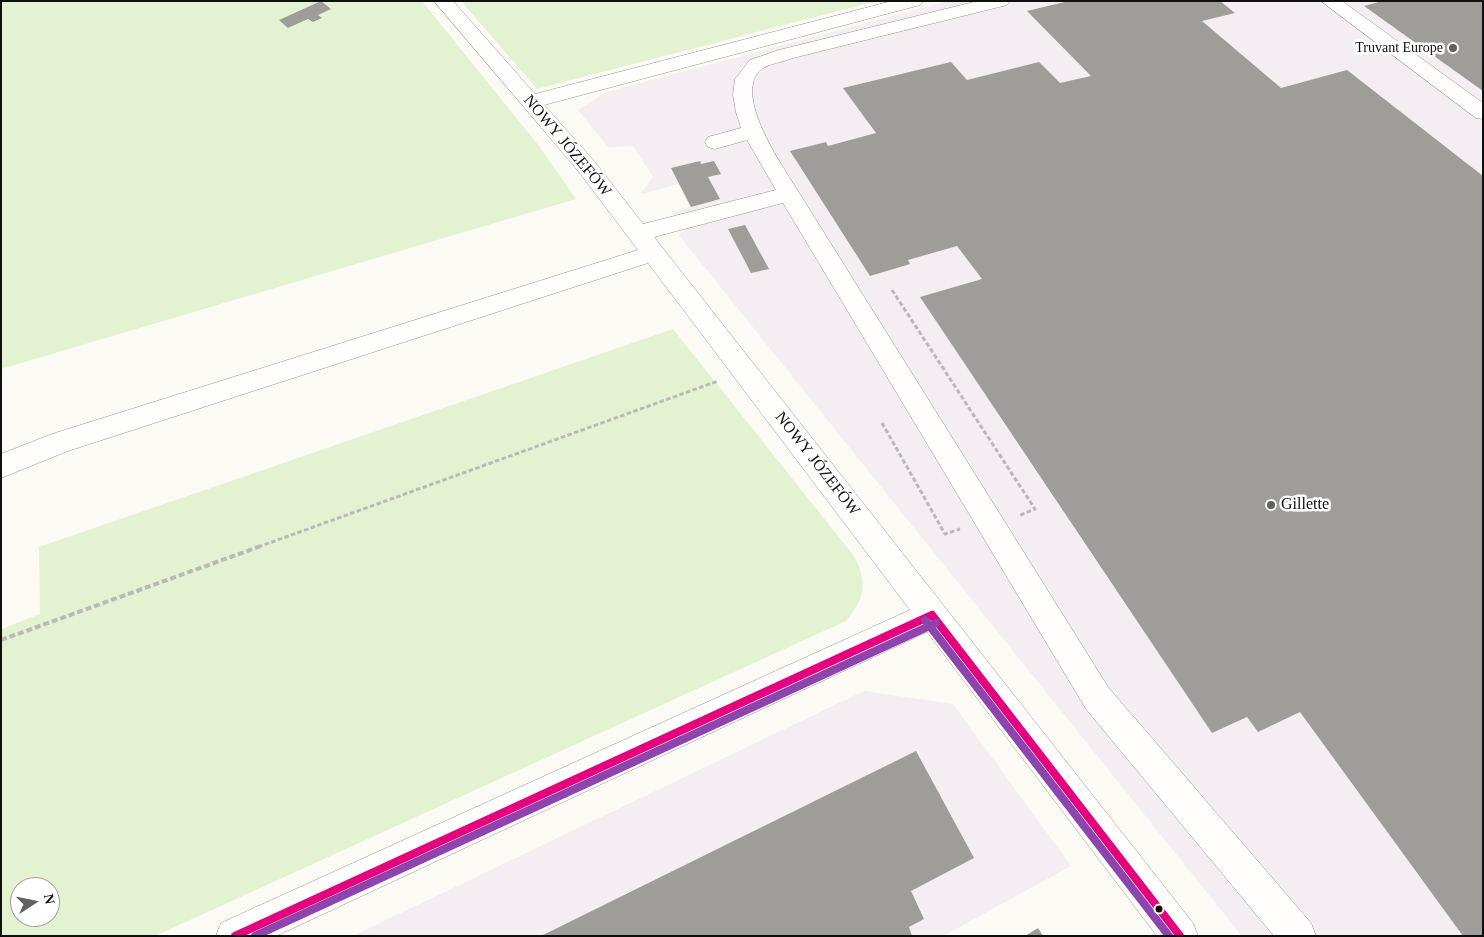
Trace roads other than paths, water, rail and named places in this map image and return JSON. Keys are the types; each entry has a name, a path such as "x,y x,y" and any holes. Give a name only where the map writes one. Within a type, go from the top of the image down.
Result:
{"street":[{"name":"NOWY JÓZEFÓW","path":"443,1 587,168 638,232 1180,936"},
{"path":"530,102 914,1"},
{"path":"1000,1 786,54 755,65 746,77 743,98 746,115 753,132 789,194 1097,698 1298,936"},
{"path":"1330,1 1483,112"},
{"path":"715,142 753,132"},
{"path":"638,232 789,194"},
{"path":"1,466 62,442 654,253"},
{"path":"234,936 932,614"}],"place":[{"name":"Truvant Europe","path":"1453,48"},
{"name":"Gillette","path":"1271,505"}]}
